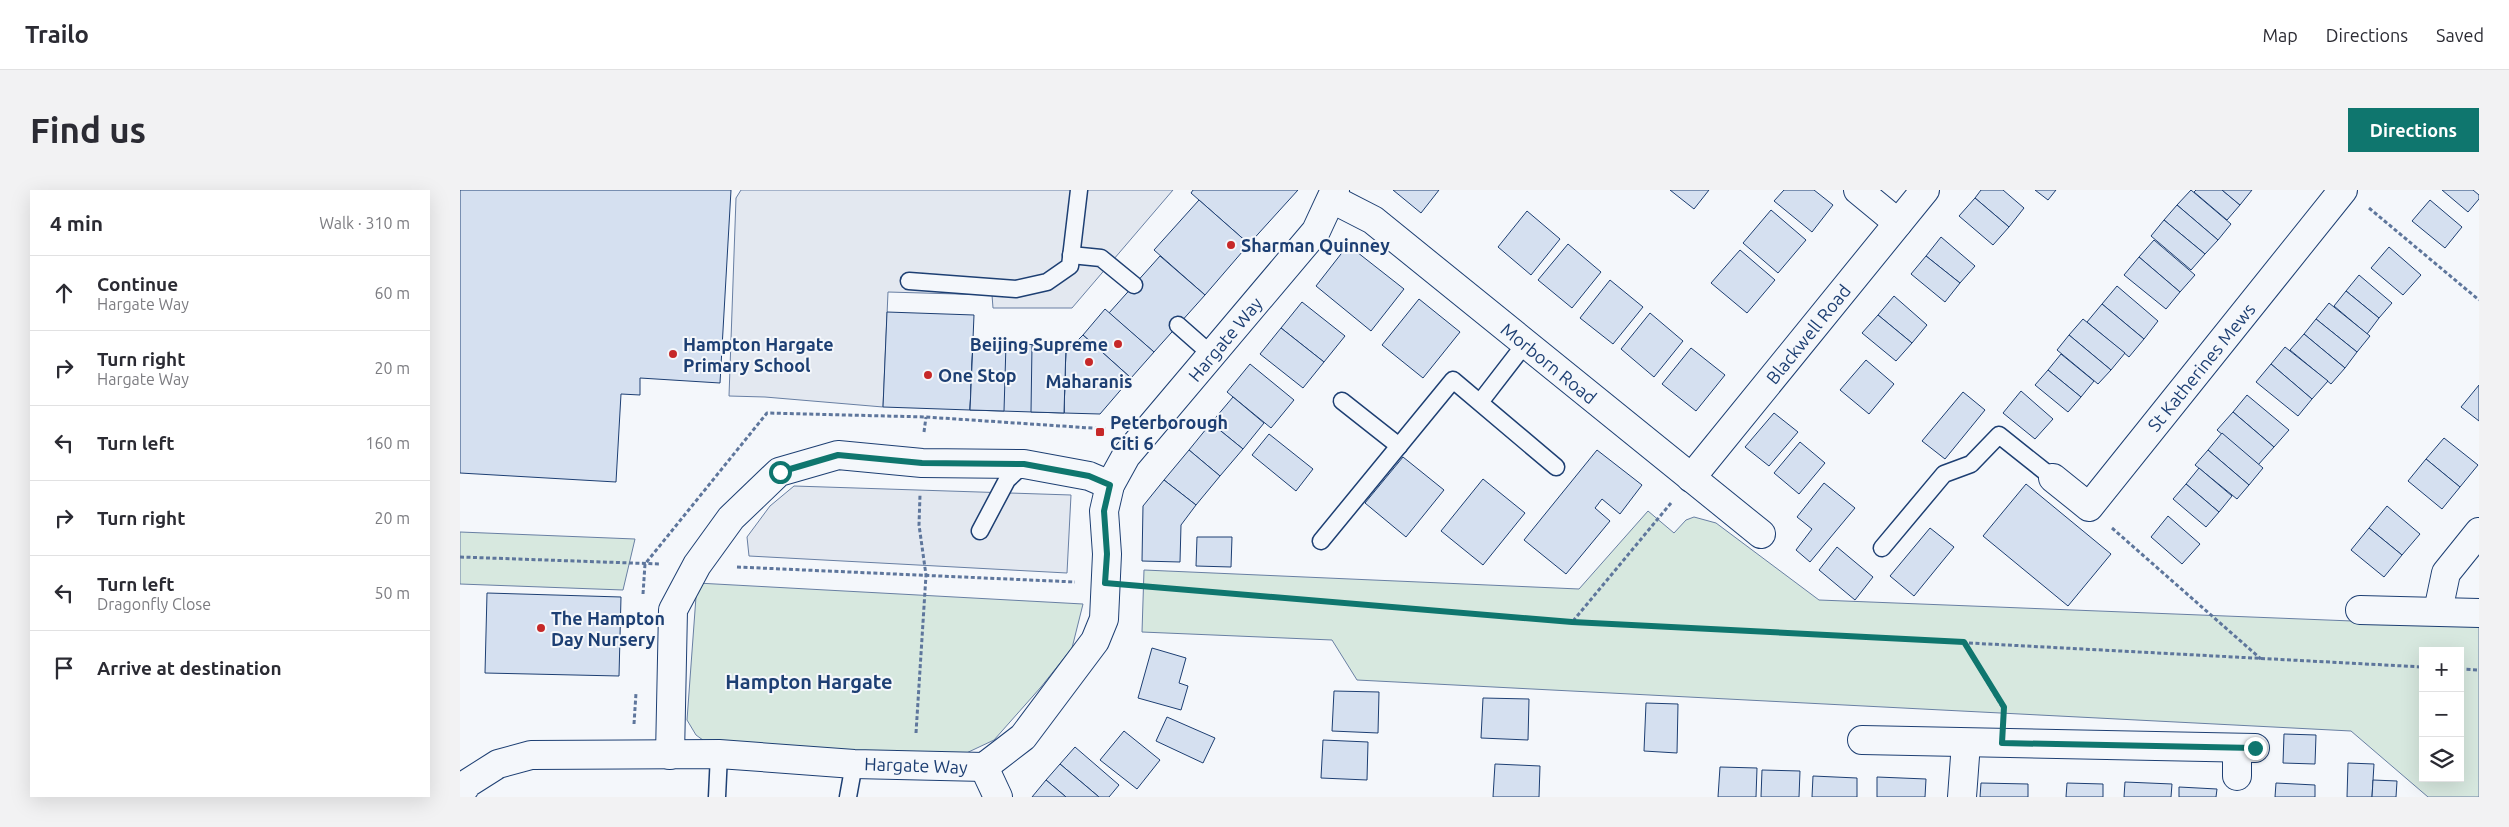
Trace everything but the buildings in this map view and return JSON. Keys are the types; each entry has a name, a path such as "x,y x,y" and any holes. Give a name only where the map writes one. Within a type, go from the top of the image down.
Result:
{"street":[{"path":"1858,190 1898,223"},
{"name":"Blackwell Road","path":"1691,478 1925,190"},
{"name":"Morborn Road","path":"1333,194 1372,220 1761,534"},
{"name":"Hargate Way","path":"460,794 468,783 498,764 531,755 719,754 854,764 984,767 1023,737 1095,641 1104,619 1107,554 1104,511 1110,485 1126,456 1316,231 1333,194"},
{"name":"St Katherines Mews","path":"2089,507 2353,196"},
{"path":"670,755 673,610 697,565 731,518 780,472 838,455 922,463 1024,464 1089,476 1110,485"},
{"path":"2053,478 2089,507"},
{"path":"2438,612 2446,573 2479,532"},
{"path":"2360,610 2479,613"},
{"path":"1862,740 2246,748 2236,776"},
{"path":"1962,797 1966,743"},
{"path":"984,767 998,797"}],"lane":[{"path":"909,281 1016,289 1047,282 1070,266 1079,190"},
{"path":"1071,255 1101,258 1134,285"},
{"path":"1178,325 1212,355"},
{"path":"1481,401 1526,344"},
{"path":"1321,541 1453,380 1481,401 1556,467"},
{"path":"1342,401 1399,446"},
{"path":"1882,548 1944,474 1971,464 1999,435 2053,478"},
{"path":"980,531 1007,480 1024,464"},
{"path":"718,797 719,754"},
{"path":"848,797 854,764"}],"path":[{"path":"2353,196 2479,300"},
{"path":"914,766 926,575 919,525 926,417"},
{"path":"1572,622 1691,478"},
{"path":"2089,507 2261,660"},
{"path":"460,557 697,565 1105,583 1572,622 1964,642 2261,660 2419,667"},
{"path":"1964,642 2004,707 2002,743"},
{"path":"2464,669 2479,670"}],"shaded area":[{"path":"741,190 1173,190 1072,308 993,308 992,295 888,292 883,407 765,397 729,396 736,198"},
{"path":"794,486 1071,495 1067,573 749,556 747,537 770,506"},
{"path":"1648,511 1674,533 1686,520 1694,517 1716,523 1819,600 2479,626 2479,797 2428,797 2351,731 1357,680 1332,640 1142,632 1144,570 1579,589"},
{"path":"460,532 635,539 623,590 460,584"},
{"path":"697,583 1083,604 1072,648 1041,687 994,740 960,756 707,743 696,735 687,720"}],"place":[{"name":"Sharman Quinney","path":"1231,245"},
{"name":"Beijing Supreme","path":"1118,344"},
{"name":"Hampton Hargate Primary School","path":"673,354"},
{"name":"Maharanis","path":"1089,362"},
{"name":"One Stop","path":"928,375"},
{"name":"Peterborough Citi 6","path":"1100,432"},
{"name":"The Hampton Day Nursery","path":"541,628"}],"district":[{"name":"Hampton Hargate","path":"809,681"}],"route":[{"path":"780,472 838,455 922,463 1024,464 1089,476 1110,485 1104,511 1107,554 1105,583 1572,622 1964,642 2004,707 2002,743 2255,748"}]}
